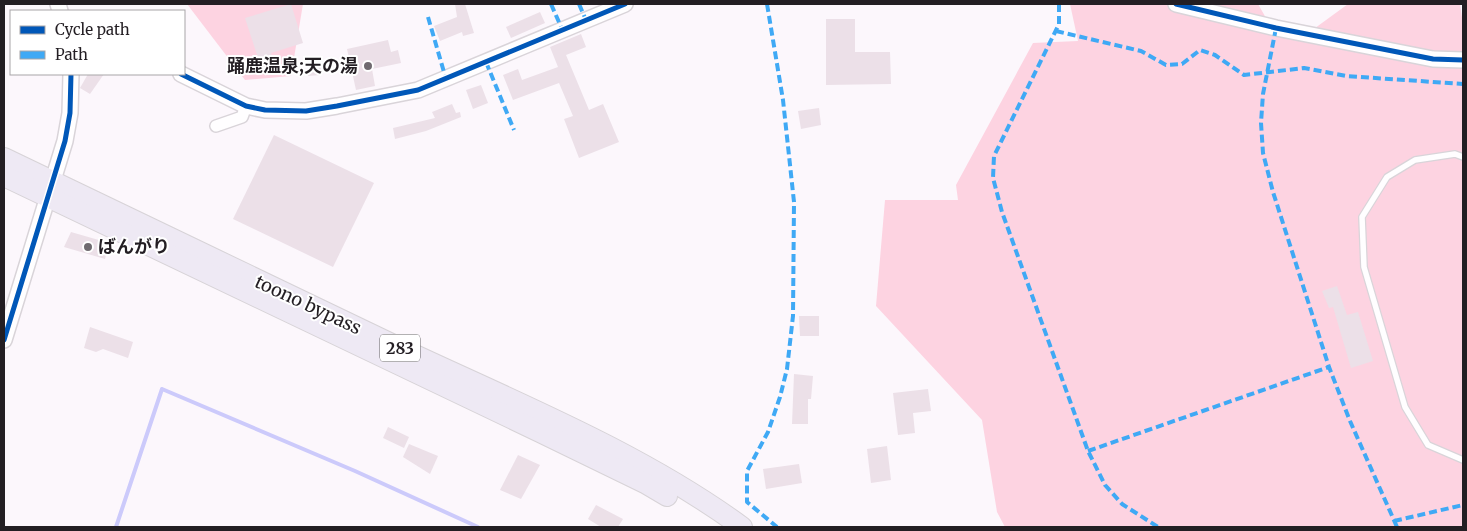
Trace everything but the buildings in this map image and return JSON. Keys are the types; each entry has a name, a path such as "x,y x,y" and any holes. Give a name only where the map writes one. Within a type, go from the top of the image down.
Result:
{"highway":[{"name":"toono bypass","path":"4,158 50,189"},
{"name":"toono bypass","path":"4,176 50,189 251,278 645,483 717,527"},
{"name":"toono bypass","path":"457,384 650,469 742,527"}],"street":[{"path":"182,75 246,106 285,112 306,111 418,90 625,4"},
{"path":"1176,4 1276,28 1423,57 1463,60"},
{"path":"4,340 65,140 70,112 70,75"},
{"path":"216,126 242,117 246,106"}],"lane":[{"path":"1463,157 1455,154 1415,160 1387,177 1362,217 1364,267 1405,406 1428,444 1463,460"}],"shaded area":[{"path":"187,4 303,4 291,76 245,80"},
{"path":"1070,4 1258,4 1274,32 1311,31 1348,4 1460,4 1463,24 1463,527 1005,527 997,512 982,420 876,306 885,200 958,200 956,185 1033,43 1078,41"}],"waterway":[{"path":"116,527 162,389 355,471 478,527"}],"marked path":[{"path":"551,4 562,29"},
{"path":"579,4 586,20"},
{"path":"767,4 783,100 794,202 793,316 787,369 780,397 768,432 747,471 747,502 777,527"},
{"path":"1059,4 1059,24 994,156 993,178 1002,212 1088,451 1105,485 1122,504 1158,527"},
{"path":"428,17 446,79"},
{"path":"1276,28 1263,94 1261,123 1263,153 1273,192 1329,367 1350,421 1397,527"},
{"path":"1056,31 1141,51 1166,65 1182,64 1200,50 1215,55 1244,75 1304,68 1346,76 1463,84"},
{"path":"486,62 514,130"},
{"path":"1088,451 1329,367"},
{"path":"1394,521 1463,505"}],"cycle path":[{"path":"183,75 246,106 265,110 306,111 418,90 625,4"},
{"path":"1176,4 1276,28 1433,59 1463,60"},
{"path":"4,340 65,141 70,113 71,75"}],"place":[{"name":"踊鹿温泉;天の湯","path":"368,66"},
{"name":"ばんがり","path":"88,247"}]}
